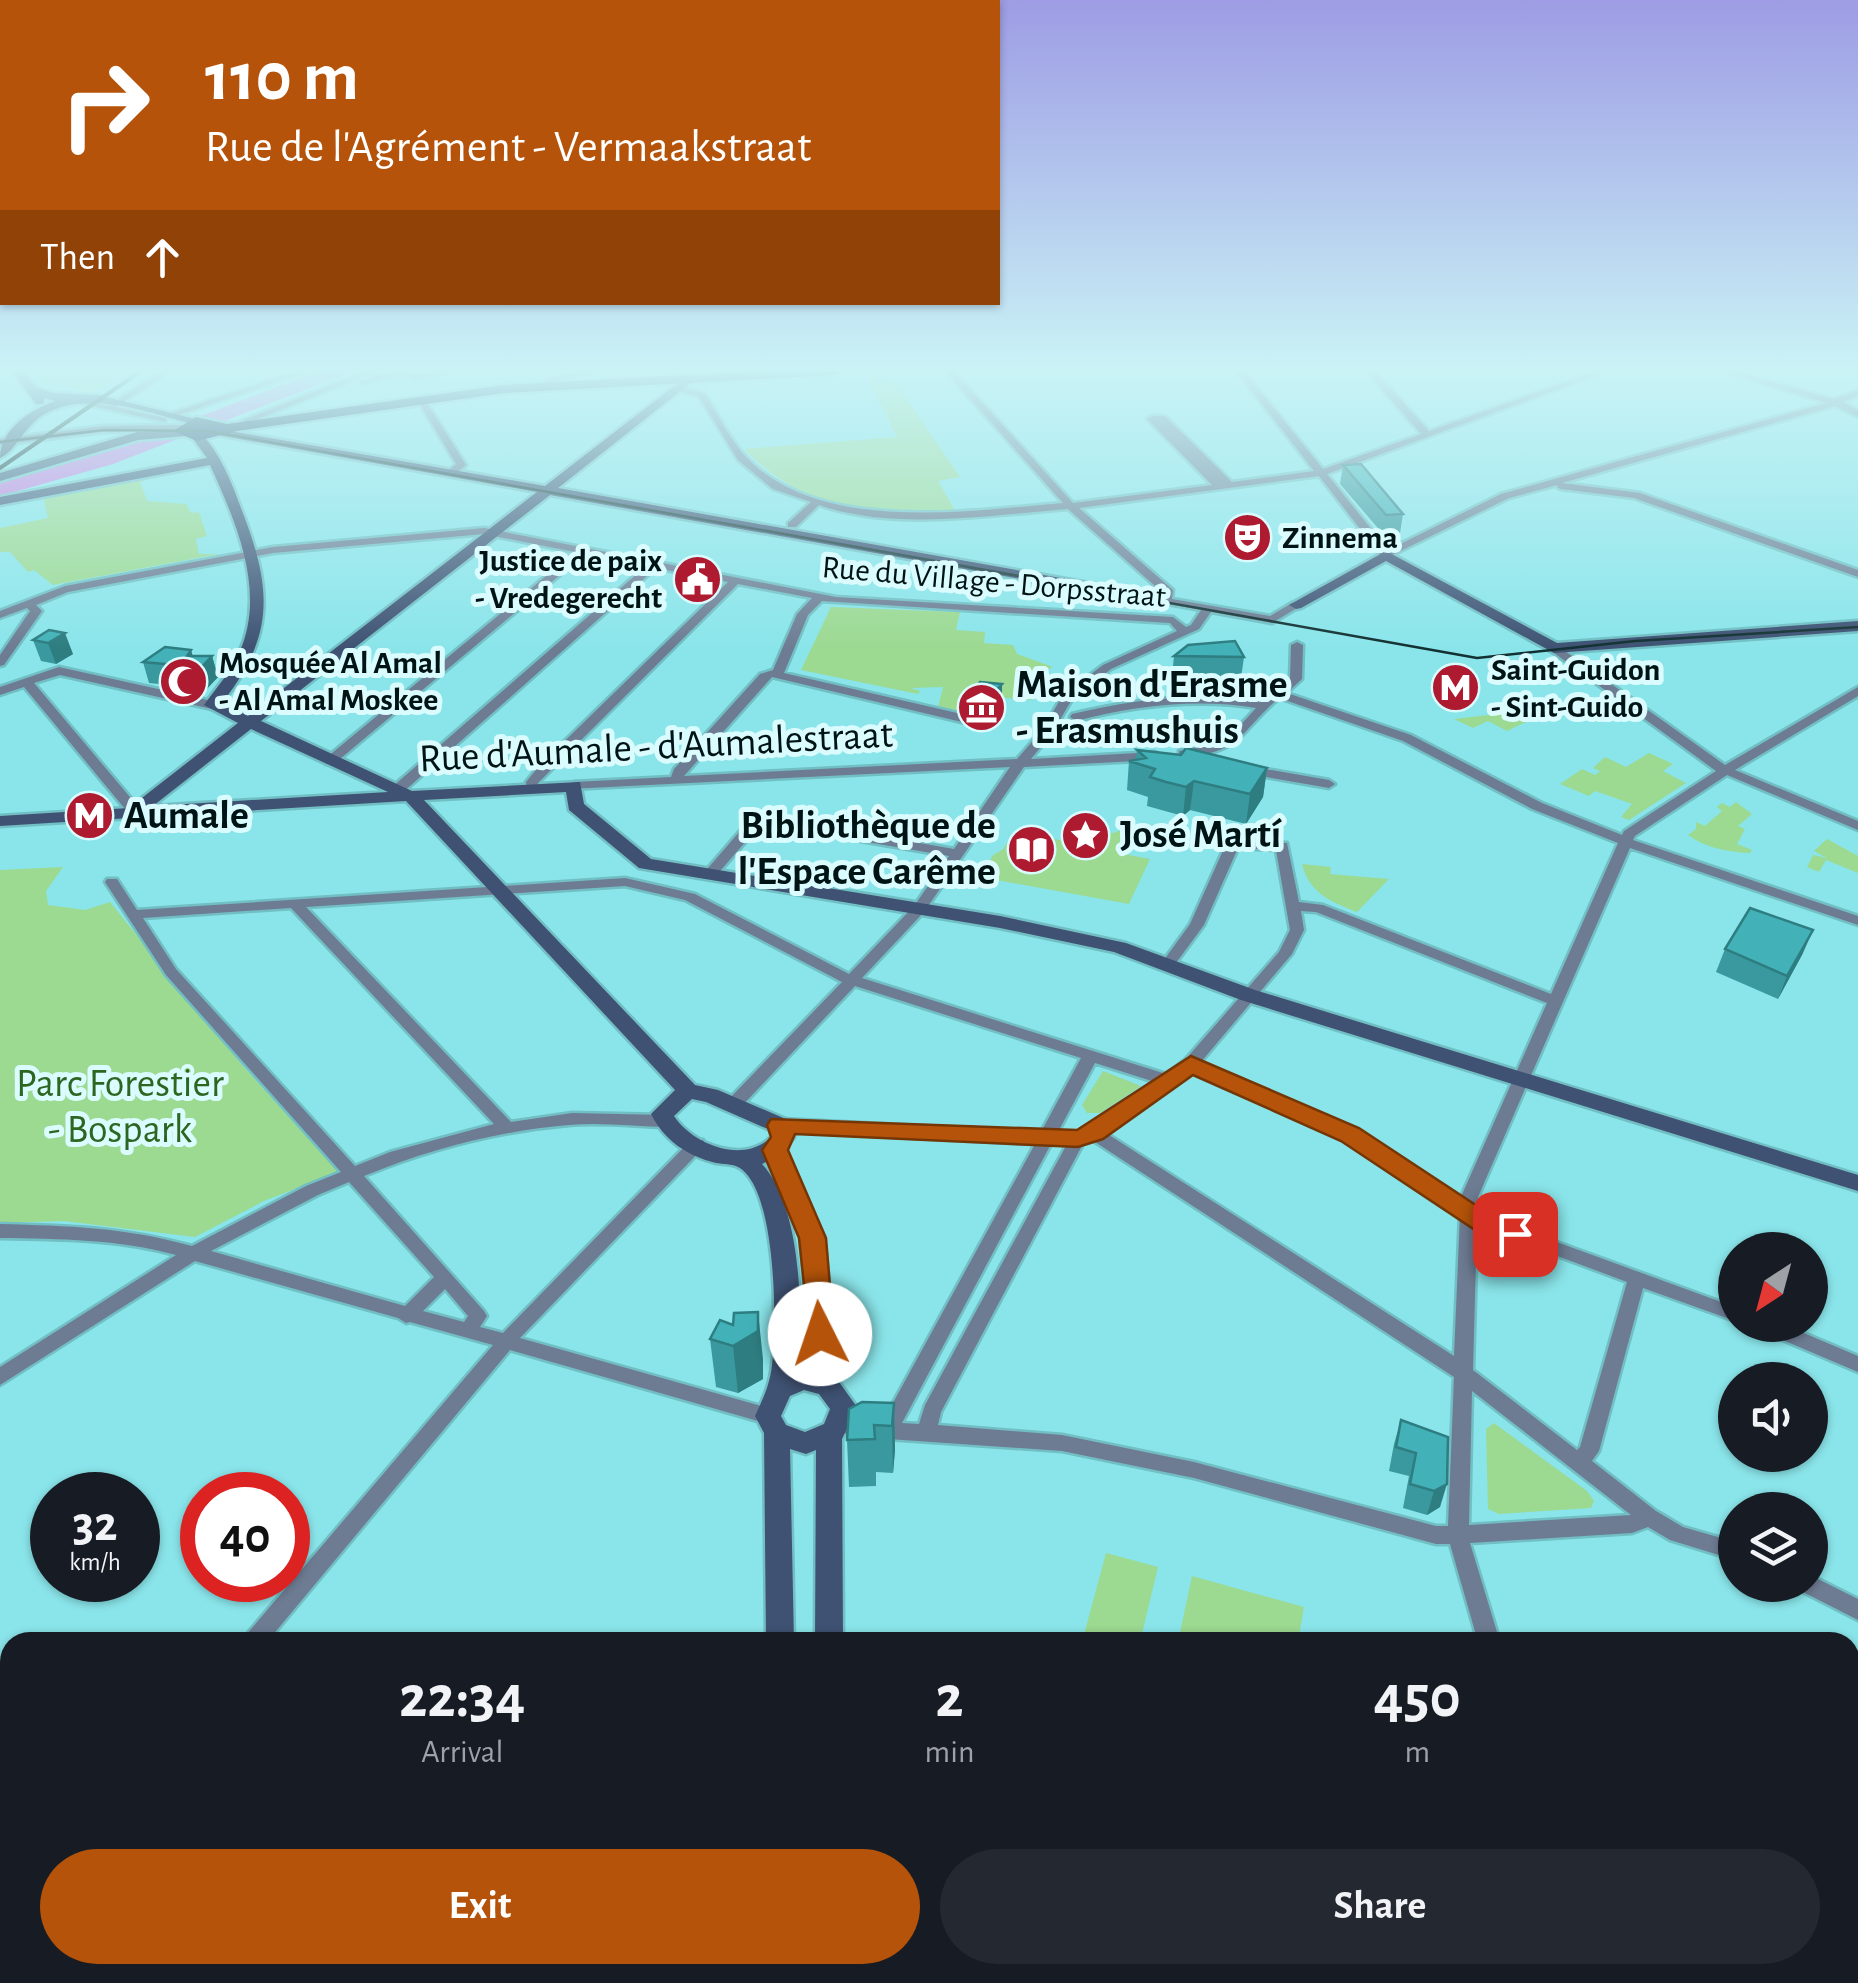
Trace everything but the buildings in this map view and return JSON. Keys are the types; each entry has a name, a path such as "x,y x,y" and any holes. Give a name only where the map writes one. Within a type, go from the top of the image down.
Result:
{"street":[{"path":"0,477 46,464"},
{"path":"0,501 196,464"},
{"path":"212,705 239,666 256,625 260,585 216,464"},
{"path":"399,464 1272,620 1453,518 1505,496 1626,464"},
{"path":"451,473 460,464"},
{"path":"28,684 136,812 585,464"},
{"path":"749,464 754,471 816,504 907,517 1071,506 1322,473 1348,464"},
{"path":"1033,464 1071,506 1169,592 1166,601"},
{"path":"1201,464 1225,486"},
{"path":"1204,464 1225,486"},
{"path":"1314,464 1386,555 1554,648 1724,771 1858,826"},
{"path":"1617,466 1636,495"},
{"path":"1547,486 1636,495 1858,574"},
{"path":"792,526 816,504"},
{"name":"Rue du Village - Dorpsstraat","path":"0,615 65,589 252,554 457,533 495,534 819,596 1173,620 1184,632"},
{"path":"330,761 582,551"},
{"path":"403,794 654,564"},
{"path":"532,789 532,782 544,769 737,580"},
{"path":"778,673 803,614 819,596"},
{"path":"0,663 36,611 28,603"},
{"path":"734,1104 919,909 1023,760 1050,729 1066,698 1106,667 1202,622 1208,608"},
{"path":"1554,648 1858,626"},
{"path":"1180,754 1202,752 1236,739 1264,706 1296,679 1297,645"},
{"path":"0,691 59,670 212,705 403,794 500,890 688,1091 734,1104 780,1125 1020,1138 1086,1136 1463,1374 1649,1517 1677,1534 1718,1546"},
{"path":"678,780 679,772 764,676 778,673 966,719"},
{"path":"1486,1632 1458,1537 1469,1196 1625,841 1724,771 1858,691"},
{"path":"1278,694 1407,738 1537,806 1625,841 1858,922"},
{"path":"1076,717 1118,705 1243,702 1264,706"},
{"path":"1180,754 1218,763"},
{"name":"Rue d'Aumale - d'Aumalestraat","path":"0,821 403,794 1180,754"},
{"path":"1237,768 1329,784"},
{"path":"351,800 364,791 370,780"},
{"path":"574,786 575,806 645,864 1071,936 1168,964 1248,995 1858,1183"},
{"path":"709,875 758,818 958,854"},
{"path":"926,1433 932,1411 1086,1136 1191,1064 1286,954 1297,930 1282,846 1232,844 1198,925 1168,964"},
{"path":"112,882 171,972 478,1316 468,1332"},
{"path":"136,914 625,882 690,897 853,980 1168,1080"},
{"path":"293,902 506,1126"},
{"path":"1294,906 1318,908 1553,1000"},
{"path":"888,1431 1091,1055"},
{"path":"1191,1064 1350,1134 1485,1224 1718,1308"},
{"path":"663,1122 668,1106 688,1091"},
{"path":"0,1377 268,1210 352,1174 420,1149 506,1126 570,1119 663,1122 697,1144 747,1162 758,1170 779,1216 784,1283 780,1390 772,1424 780,1632"},
{"path":"747,1162 775,1150 783,1137 780,1125"},
{"path":"262,1632 506,1343 697,1144"},
{"path":"775,1150 812,1238 826,1385 844,1407 834,1431 829,1632"},
{"path":"0,1231 94,1233 194,1253 772,1424 806,1443 834,1431 1062,1443 1126,1455 1458,1537 1632,1524 1649,1517"},
{"path":"406,1316 445,1278"},
{"path":"1579,1461 1589,1450 1638,1278"},
{"path":"1806,1342 1858,1364"},
{"path":"780,1390 803,1380 826,1385"},
{"path":"1828,1594 1858,1610"}],"green space":[{"path":"760,464 951,464 960,477 938,481 956,512 896,513 842,506 791,486"},
{"path":"145,475 147,480 140,482 147,501 186,504 191,513 199,512 207,536 196,539 199,554 219,554 53,585 34,570 28,572 10,552 0,552 0,528 48,518 43,495"},
{"path":"831,607 960,612 956,630 985,632 984,643 1013,645 1017,654 1053,667 1037,673 1045,680 1030,685 1032,700 981,696 972,713 938,707 943,687 911,688 920,691 918,694 801,670"},
{"path":"1518,702 1541,715 1507,731 1488,721 1473,728 1454,719 1498,714"},
{"path":"1649,753 1673,764 1663,771 1686,783 1629,820 1621,817 1632,804 1595,791 1589,796 1560,784 1582,769 1595,775 1600,771 1593,768 1605,757 1626,767"},
{"path":"1736,802 1752,814 1738,826 1745,829 1737,844 1752,850 1750,853 1718,848 1688,835 1696,829 1696,822 1705,826 1722,811 1717,807 1722,803 1730,807"},
{"path":"1136,829 1119,853 1150,859 1129,904 985,878 992,856 1003,849 1016,830 1077,844"},
{"path":"1827,839 1858,856 1858,873 1826,860 1819,872 1807,867 1813,855 1827,858 1814,851"},
{"path":"1302,864 1331,867 1330,874 1389,879 1357,912 1316,889"},
{"name":"Parc Forestier - Bospark","path":"63,867 46,891 48,905 85,910 110,902 243,1066 339,1172 264,1201 195,1237 64,1221 0,1223 0,870"},
{"path":"1103,1071 1141,1086 1100,1113 1087,1113 1082,1105"},
{"path":"1494,1423 1587,1491 1594,1501 1591,1508 1499,1514 1488,1509 1486,1429"},
{"path":"1106,1553 1158,1567 1142,1632 1085,1632"},
{"path":"1192,1576 1304,1607 1300,1632 1180,1632"}],"shaded area":[{"path":"61,464 114,464 0,496 0,482"}],"tram line":[{"path":"390,464 1477,658 1635,641 1858,627"}],"railway":[{"path":"0,468 6,464"}],"place":[{"name":"Zinnema","path":"1247,538"},
{"name":"Justice de paix - Vredegerecht","path":"697,579"},
{"name":"Mosquée Al Amal - Al Amal Moskee","path":"184,681"},
{"name":"Saint-Guidon - Sint-Guido","path":"1456,688"},
{"name":"Maison d'Erasme - Erasmushuis","path":"981,708"},
{"name":"Aumale","path":"89,816"},
{"name":"José Martí","path":"1085,835"},
{"name":"Bibliothèque de l'Espace Carême","path":"1031,849"}],"route":[{"path":"820,1334 812,1238 806,1214 775,1150 783,1137 780,1125 1078,1138 1094,1133 1191,1064 1350,1134 1485,1224 1515,1234"}]}
